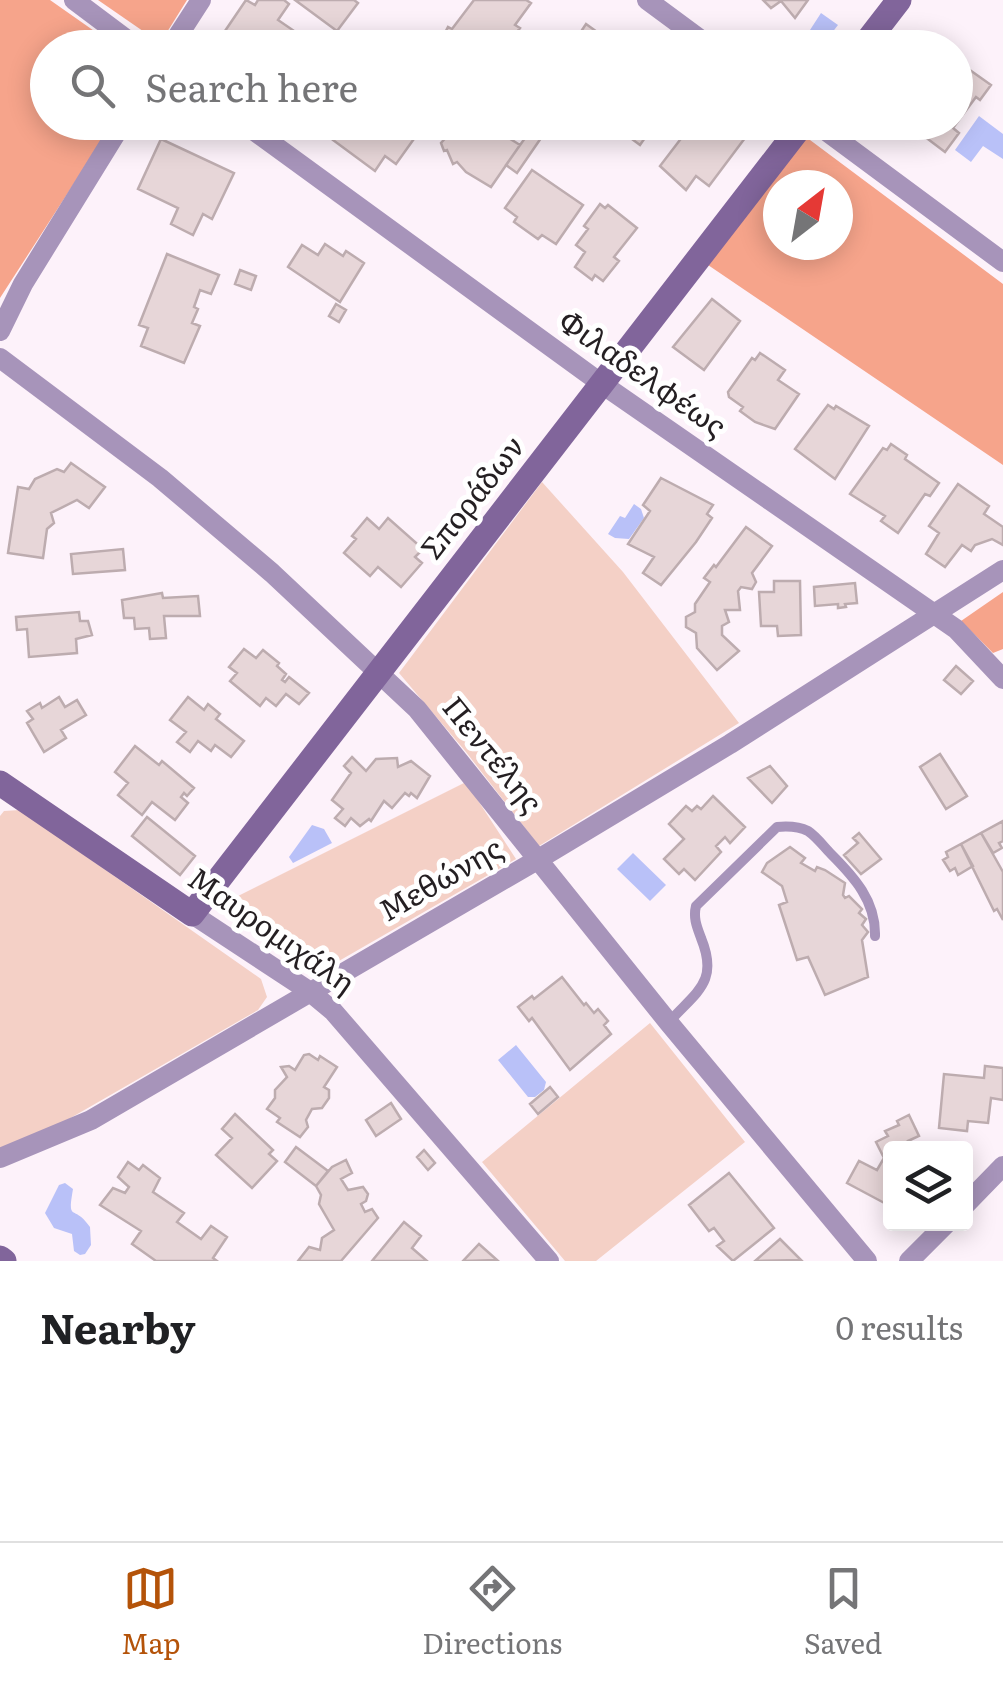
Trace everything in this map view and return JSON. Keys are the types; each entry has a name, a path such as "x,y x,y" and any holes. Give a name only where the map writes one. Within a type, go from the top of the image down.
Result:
{"street":[{"path":"74,0 114,30"},
{"path":"182,30 201,0"},
{"path":"647,0 688,30"},
{"path":"876,30 899,0"},
{"path":"0,331 24,284 112,140"},
{"name":"Φιλαδελφέως","path":"267,140 602,384 936,614 956,629 1003,680"},
{"name":"Σποράδων","path":"192,914 790,140"},
{"path":"838,140 1003,262"},
{"name":"Πεντέλης","path":"0,358 160,478 380,671 455,754 668,1023 866,1261"},
{"name":"Μεθώνης","path":"0,1158 90,1120 537,860 730,744 1003,570"},
{"name":"Μαυρομιχάλη","path":"0,783 310,991 359,1039 549,1261"},
{"path":"973,1197 1003,1166"},
{"path":"909,1261 939,1231"}],"lane":[{"path":"668,1023 704,984 709,972 710,960 694,916 696,906 777,826 794,826 810,832 856,879 876,924 875,936"}],"shaded area":[{"path":"0,0 50,0 93,30 30,30 30,140 102,140 0,298"},
{"path":"98,0 187,0 168,30 141,30"},
{"path":"804,140 810,140 850,170 781,170"},
{"path":"853,172 1003,284 1003,465 708,265 763,193 763,260 853,260"},
{"path":"542,482 623,572 739,723 539,846 399,673"},
{"path":"1003,592 1003,649 993,653 961,621"},
{"path":"466,782 516,859 318,973 230,900"},
{"path":"20,810 261,979 267,997 258,1010 8,1154 0,1155 0,816 4,811"},
{"path":"650,1023 745,1142 596,1261 565,1261 482,1162"}],"water":[{"path":"821,13 838,25 834,30 810,30"},
{"path":"979,116 1003,134 1003,159 983,146 971,162 955,150 962,140 973,140 973,124"},
{"path":"634,504 644,518 629,539 608,534 620,516 625,518"},
{"path":"312,825 324,829 332,843 293,863 289,857"},
{"path":"633,853 666,885 650,901 617,869"},
{"path":"516,1045 546,1082 544,1090 535,1097 528,1097 498,1060"},
{"path":"65,1183 73,1189 72,1210 90,1227 91,1245 85,1254 74,1251 72,1234 54,1228 45,1213 59,1185"}],"building":[{"path":"246,0 255,5 258,0 284,0 289,4 278,20 293,30 226,30"},
{"path":"295,0 358,3 336,30"},
{"path":"474,0 531,3 515,25 518,30 446,30 452,29"},
{"path":"763,0 808,0 795,18 781,1 771,8"},
{"path":"973,72 991,85 980,100 976,97 973,101"},
{"path":"161,140 234,173 212,219 203,214 193,235 171,224 178,208 138,189"},
{"path":"333,140 413,140 396,164 385,156 375,171"},
{"path":"512,140 520,145 491,187 457,162 453,164 441,143"},
{"path":"524,140 540,140 517,173 506,165"},
{"path":"680,140 744,140 709,186 696,176 686,190 660,166"},
{"path":"929,140 954,140 945,152"},
{"path":"532,170 583,205 556,244 542,235 538,239 514,222 517,217 505,208"},
{"path":"600,204 605,208 608,205 637,228 614,257 619,261 603,281 595,275 592,280 575,267 585,252 576,245"},
{"path":"325,244 364,263 340,302 288,267 302,245 318,255"},
{"path":"167,254 219,275 211,294 200,290 192,323 200,326 184,363 141,346 148,328 139,325"},
{"path":"240,270 256,276 251,290 235,284"},
{"path":"712,299 740,321 704,370 673,347"},
{"path":"336,304 346,310 339,322 329,316"},
{"path":"760,353 785,370 778,380 799,394 775,429 740,411 743,407 728,392 752,358 755,360"},
{"path":"828,405 869,426 835,479 795,449"},
{"path":"891,444 939,483 930,496 925,494 898,533 881,521 885,516 850,494 883,448 887,450"},
{"path":"71,463 105,487 89,508 77,500 51,513 54,523 47,529 43,558 8,553 18,487 29,489 35,479 57,469 64,472"},
{"path":"661,478 713,505 707,514 712,518 661,585 643,573 654,557 628,544 650,511 643,505"},
{"path":"958,484 989,506 984,514 1003,527 1003,545 992,539 975,545 971,551 962,545 945,567 926,554 939,533 929,526"},
{"path":"367,518 379,529 388,518 423,549 415,557 422,563 401,587 378,567 370,576 344,553"},
{"path":"746,527 772,546 752,573 756,582 752,589 741,587 738,591 740,610 725,610 729,622 722,626 722,635 739,651 717,670 697,648 696,633 686,627 686,617 695,612 695,604 710,582 704,578"},
{"path":"123,549 125,570 73,574 71,554"},
{"path":"774,581 800,581 801,635 778,636 777,626 761,626 759,592 774,592"},
{"path":"855,583 857,603 838,608 838,604 815,606 814,587"},
{"path":"162,593 163,598 198,596 200,616 164,616 166,638 150,639 149,628 135,629 134,618 124,618 122,600"},
{"path":"79,612 80,621 88,621 92,635 76,639 77,653 29,657 27,629 17,630 16,617"},
{"path":"244,649 256,658 263,650 286,674 282,680 285,682 289,677 309,693 299,704 286,694 276,706 266,698 260,706 230,681 237,673 229,667"},
{"path":"956,666 973,681 961,694 944,680"},
{"path":"59,697 65,707 77,700 86,715 61,730 66,738 44,752 27,723 33,719 27,711 40,703 42,708"},
{"path":"188,697 204,710 208,704 220,714 216,719 244,741 231,757 215,745 211,751 198,741 190,752 177,742 186,732 170,720"},
{"path":"135,746 159,765 162,761 194,788 181,797 188,803 175,820 152,802 142,815 118,795 128,783 115,772"},
{"path":"940,754 967,796 946,809 920,767"},
{"path":"352,757 366,771 376,759 397,758 398,767 411,761 430,776 417,798 405,793 392,808 384,801 371,821 360,826 351,818 345,826 335,818 343,809 332,800 351,773 344,766"},
{"path":"770,766 787,786 772,803 748,778"},
{"path":"713,796 745,827 730,843 725,837 716,846 721,852 695,880 684,869 679,874 664,859 684,839 669,824 686,806 692,811 697,806 701,809"},
{"path":"147,817 195,856 180,875 132,836"},
{"path":"1003,821 1003,841 999,843 1002,848 993,853 981,833"},
{"path":"859,833 881,859 861,874 844,855 858,843 853,838"},
{"path":"981,833 1003,872 1003,920 997,909 994,911 961,844"},
{"path":"961,844 973,866 958,875 943,860 948,857 946,852"},
{"path":"790,847 805,858 801,863 815,871 817,867 825,870 845,883 843,895 862,909 859,913 866,919 862,925 868,932 862,940 868,977 825,995 808,957 797,960 779,905 787,902 782,886 762,872 767,863"},
{"path":"562,977 584,1005 594,1013 598,1009 608,1021 604,1025 611,1034 570,1070 532,1018 529,1021 518,1007"},
{"path":"304,1055 337,1067 324,1087 329,1090 329,1098 322,1108 312,1109 306,1120 308,1127 300,1137 277,1122 280,1118 267,1109 275,1098 275,1090 287,1077 281,1067 295,1070"},
{"path":"985,1066 1003,1068 1003,1100 991,1098 988,1123 968,1121 967,1131 939,1128 944,1074 984,1078"},
{"path":"550,1087 558,1097 538,1114 530,1104"},
{"path":"391,1103 401,1119 376,1136 366,1120"},
{"path":"235,1114 273,1150 269,1154 277,1161 252,1188 216,1155 232,1138 222,1129"},
{"path":"909,1115 919,1136 908,1141 883,1141 883,1156 876,1142 888,1136 885,1131 899,1125 897,1121"},
{"path":"296,1147 328,1171 316,1186 285,1162"},
{"path":"424,1150 435,1163 428,1170 417,1157"},
{"path":"346,1160 352,1173 341,1179 348,1190 363,1187 368,1194 361,1204 365,1212 372,1209 378,1218 341,1261 298,1261 309,1247 320,1250 322,1238 334,1230 319,1204 321,1195 316,1186 332,1167"},
{"path":"883,1160 883,1202 847,1183 859,1161 877,1170"},
{"path":"128,1162 139,1170 143,1165 160,1178 153,1192 184,1213 177,1222 201,1239 211,1226 227,1237 213,1258 217,1261 156,1261 132,1244 141,1231 100,1205 113,1188 125,1193 129,1187 118,1177"},
{"path":"729,1173 774,1228 733,1261 717,1246 724,1241 714,1228 709,1231 689,1205"},
{"path":"404,1222 421,1236 412,1248 427,1261 372,1261"},
{"path":"780,1239 801,1260 755,1261"},
{"path":"479,1244 497,1260 463,1261"}]}
